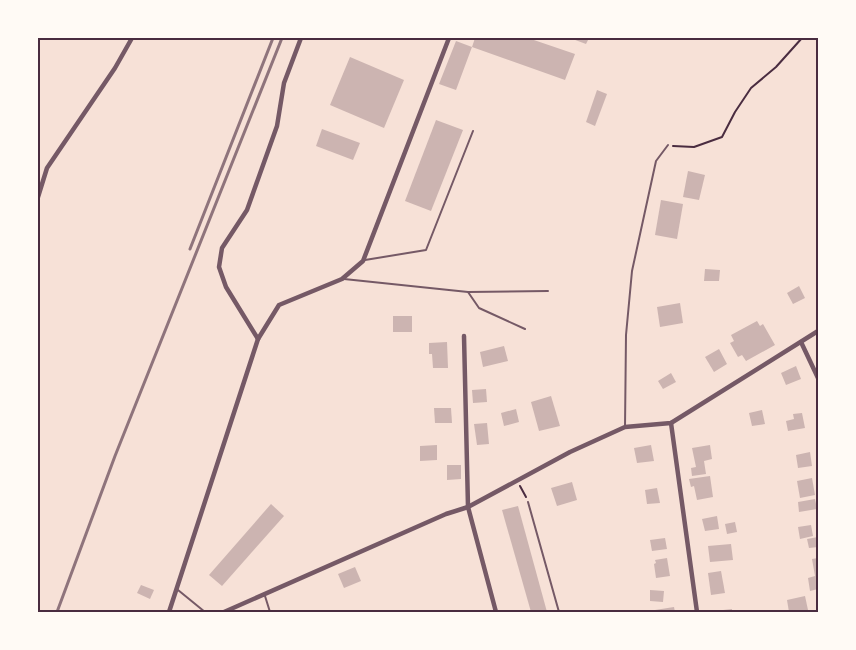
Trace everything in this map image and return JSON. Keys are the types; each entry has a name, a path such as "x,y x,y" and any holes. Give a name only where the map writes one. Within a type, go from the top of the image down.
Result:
{"street":[{"path":"38,197 48,168 115,68 132,38"},
{"path":"258,339 226,287 218,267 222,248 247,210 254,192 277,126 284,82 300,38"},
{"path":"169,612 258,339 279,305 342,279 363,260 449,38"},
{"path":"224,612 468,506 570,452 625,427 671,422 818,331"},
{"path":"464,336 468,506 496,612"},
{"path":"801,342 818,378"},
{"path":"671,422 697,612"}],"lane":[{"path":"363,260 426,250 473,131"},
{"path":"625,427 626,335 632,271 656,161 668,145"},
{"path":"342,279 468,292 548,291"},
{"path":"468,292 479,308 525,329"},
{"path":"528,502 559,612"},
{"path":"177,589 205,612"},
{"path":"265,594 270,612"}],"path":[{"path":"668,145 694,147 722,137 735,112 751,88 776,67 802,38"},
{"path":"518,481 528,502"}],"building":[{"path":"475,38 528,38 575,54 565,80 472,47"},
{"path":"570,38 589,38 586,44"},
{"path":"456,41 472,47 456,90 439,84"},
{"path":"350,57 404,80 384,128 330,105"},
{"path":"597,90 607,94 595,126 586,122"},
{"path":"436,120 463,130 431,211 405,201"},
{"path":"322,129 360,143 353,160 316,146"},
{"path":"688,171 705,175 699,200 683,197"},
{"path":"661,200 683,204 677,239 655,235"},
{"path":"705,269 720,270 719,281 704,281"},
{"path":"799,286 805,298 793,304 787,293"},
{"path":"680,303 683,323 660,327 657,307"},
{"path":"393,316 412,316 412,332 393,332"},
{"path":"757,321 760,326 763,324 775,345 746,361 742,355 738,357 730,343 734,341 731,335"},
{"path":"447,342 448,368 433,368 432,354 429,354 429,343"},
{"path":"504,346 508,361 483,367 480,352"},
{"path":"719,349 727,364 714,372 705,357"},
{"path":"796,366 801,379 786,385 781,373"},
{"path":"671,373 676,382 663,389 658,381"},
{"path":"486,389 487,402 473,403 472,390"},
{"path":"551,396 560,426 539,431 531,402"},
{"path":"434,408 451,408 452,423 435,423"},
{"path":"516,409 519,422 504,426 501,413"},
{"path":"762,410 765,424 752,426 749,413"},
{"path":"802,413 805,428 788,431 786,421 794,419 793,414"},
{"path":"487,423 489,444 477,445 474,424"},
{"path":"437,445 437,460 420,461 420,446"},
{"path":"651,445 654,461 637,463 634,448"},
{"path":"710,445 712,459 704,461 706,474 692,476 691,468 696,467 692,448"},
{"path":"810,452 812,466 798,468 796,455"},
{"path":"447,465 461,465 461,479 447,480"},
{"path":"710,476 713,497 697,500 694,486 691,487 689,479"},
{"path":"812,478 815,495 800,498 797,481"},
{"path":"572,482 577,500 557,506 551,488"},
{"path":"657,488 660,503 647,504 645,490"},
{"path":"815,499 817,509 799,512 798,502"},
{"path":"271,504 284,516 222,586 209,575"},
{"path":"518,506 547,612 531,612 502,510"},
{"path":"717,516 719,529 705,531 702,519"},
{"path":"735,522 737,532 727,534 725,524"},
{"path":"811,525 813,536 800,539 798,527"},
{"path":"818,537 818,547 809,548 807,539"},
{"path":"665,538 667,549 652,551 650,540"},
{"path":"731,544 733,560 710,562 708,546"},
{"path":"667,558 670,576 656,578 655,560"},
{"path":"818,558 818,589 810,591 808,578 815,576 812,559"},
{"path":"355,567 361,581 344,588 338,574"},
{"path":"721,571 725,593 711,595 708,573"},
{"path":"141,585 154,590 150,599 137,593"},
{"path":"650,590 664,591 663,602 650,601"},
{"path":"805,596 808,610 789,612 787,600"},
{"path":"674,607 675,612 656,612 655,610"},
{"path":"732,609 732,612 714,612 714,611"}],"railway":[{"path":"190,249 273,38"},
{"path":"57,612 115,456 282,38"}]}
